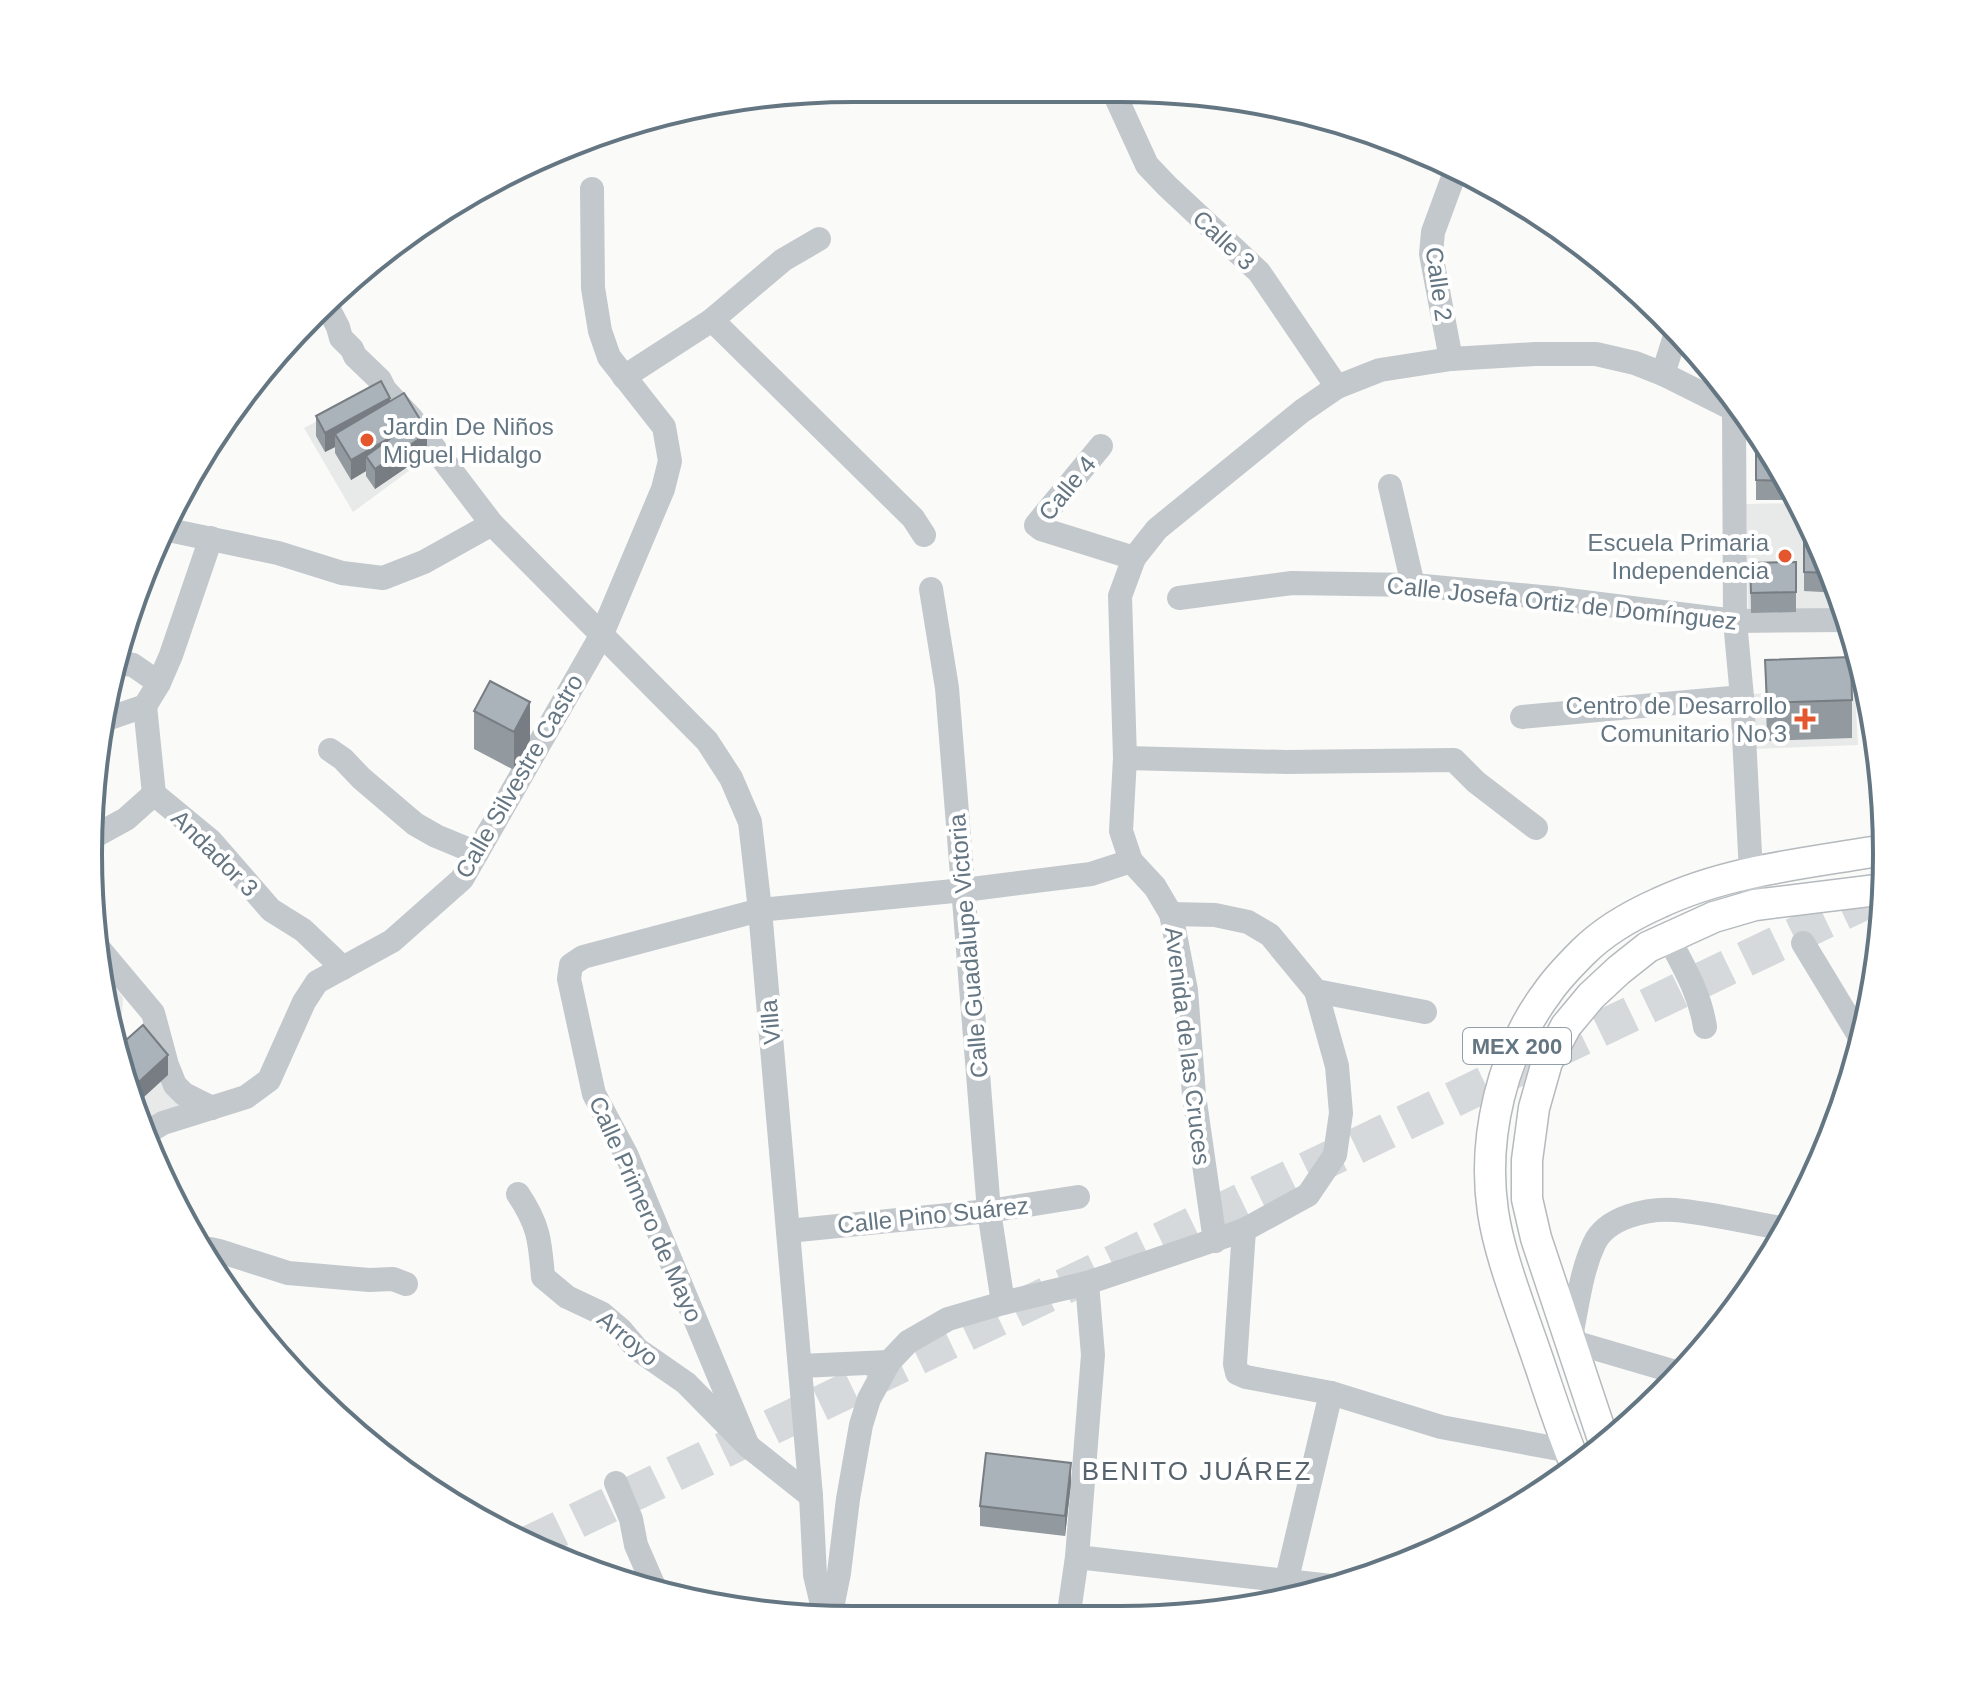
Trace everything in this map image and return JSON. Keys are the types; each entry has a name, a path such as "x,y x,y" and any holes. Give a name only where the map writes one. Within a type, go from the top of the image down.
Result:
{"main road":[{"name":"MEX 200","path":"1572,1456 1509,1276 1493,1214 1489,1172 1493,1130 1505,1077 1522,1035 1547,992 1585,950 1618,925 1661,902 1751,873 1873,852"},
{"name":"MEX 200","path":"1601,1433 1536,1238 1527,1199 1527,1160 1534,1108 1547,1062 1566,1026 1591,996 1648,947 1714,917 1755,905 1872,891"}],"street":[{"name":"Calle 3","path":"1118,102 1147,165 1259,272 1337,387"},
{"name":"Calle 2","path":"1451,359 1431,254 1433,232 1452,179"},
{"path":"592,189 593,288 600,331 609,357 624,377 712,320 783,260 819,239"},
{"name":"Villa","path":"331,314 341,338 444,458 492,524 707,741 731,778 750,822 800,1366 815,1575 824,1605"},
{"path":"712,320 913,518 924,535"},
{"path":"1663,374 1673,343"},
{"name":"Avenida de las Cruces","path":"1215,1241 1194,1095 1186,990 1171,914 1155,887 1131,861 1121,831 1125,758 1120,596 1134,558 1157,529 1302,411 1337,387 1380,370 1451,359 1596,354 1635,363 1723,404"},
{"name":"Calle Silvestre Castro","path":"154,1128 246,1097 269,1080 304,1002 317,982 392,941 462,879 601,636 663,489 670,461 664,427 624,377"},
{"path":"1738,424 1735,621 1755,905"},
{"name":"Calle 4","path":"1101,446 1036,525 1134,558"},
{"path":"1390,486 1413,585"},
{"path":"175,531 278,553 342,573 383,578 424,562 492,524"},
{"path":"114,716 145,706 159,683 211,538"},
{"name":"Calle Josefa Ortiz de Domínguez","path":"1179,598 1292,583 1413,585 1552,598 1735,621 1835,620"},
{"name":"Calle Guadalupe Victoria","path":"931,589 947,688 989,1211 1003,1303"},
{"path":"127,664 159,683"},
{"path":"1522,717 1742,697"},
{"name":"Andador 3","path":"145,706 154,794 211,841 271,910 303,930 343,968"},
{"path":"330,750 415,824 477,853"},
{"path":"1125,758 1286,762 1454,760 1476,782 1536,828"},
{"path":"103,832 126,819 154,794"},
{"path":"760,910 1091,874 1131,861"},
{"name":"Calle Primero de Mayo","path":"748,1446 627,1156 594,1094 569,979 571,965 583,957 760,910"},
{"path":"830,1605 839,1573 861,1425 869,1399 889,1362 908,1342 948,1319 1087,1283 1244,1230 1308,1195 1335,1155 1341,1113 1337,1066 1316,991 1270,935 1248,922 1215,915 1171,914"},
{"path":"1668,937 1694,986 1705,1027"},
{"path":"1803,943 1853,1025"},
{"path":"110,961 153,1013 175,1085 184,1094 212,1108"},
{"path":"1316,991 1425,1012"},
{"name":"Arroyo","path":"518,1194 539,1232 543,1277 567,1297 601,1313 637,1349 686,1383 748,1446 811,1496"},
{"name":"Calle Pino Suárez","path":"788,1231 989,1211 1078,1197"},
{"path":"1668,1370 1570,1341 1595,1241 1608,1228 1627,1217 1646,1212 1673,1210 1774,1227"},
{"path":"1244,1230 1235,1364 1237,1373 1331,1393 1441,1427 1570,1457"},
{"path":"218,1255 288,1273 393,1279 406,1284"},
{"path":"1070,1606 1077,1557 1093,1355 1087,1283"},
{"path":"800,1366 889,1362"},
{"path":"1286,1583 1331,1393"},
{"path":"616,1483 650,1577"},
{"path":"1077,1557 1300,1584"}],"shaded area":[{"name":"Jardin De Niños Miguel Hidalgo","path":"377,389 433,453 353,512 304,428"},
{"name":"Escuela Primaria Independencia","path":"1786,503 1816,566 1833,613 1748,617 1746,504"},
{"name":"Centro de Desarrollo Comunitario No 3","path":"1855,690 1858,745 1755,749 1753,694"},
{"path":"113,985 123,998 122,1023"},
{"path":"148,1036 200,1108 153,1127 127,1045"}],"building":[{"path":"381,381 390,398 325,433 316,416"},
{"path":"404,393 427,431 375,469 366,456 398,433 351,460 335,434"},
{"path":"1756,452 1773,481 1756,480"},
{"path":"1804,540 1818,573 1804,572"},
{"path":"1796,562 1796,592 1751,593 1750,563"},
{"path":"1846,657 1851,677 1852,700 1767,703 1765,660"},
{"path":"490,681 530,702 514,732 474,711"},
{"path":"143,1025 168,1055 138,1083 126,1040"},
{"path":"986,1453 1071,1463 1065,1516 980,1506"}],"tunnel":[{"path":"541,1538 1871,899"}],"place":[{"name":"Jardin De Niños Miguel Hidalgo","path":"367,440"},
{"name":"Escuela Primaria Independencia","path":"1785,556"},
{"name":"Centro de Desarrollo Comunitario No 3","path":"1805,719"}],"district":[{"name":"BENITO JUÁREZ","path":"1197,1471"}]}
